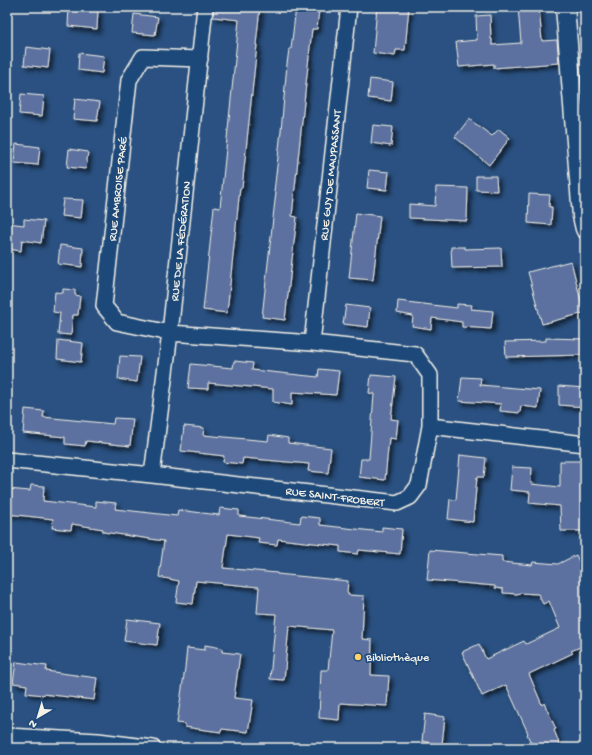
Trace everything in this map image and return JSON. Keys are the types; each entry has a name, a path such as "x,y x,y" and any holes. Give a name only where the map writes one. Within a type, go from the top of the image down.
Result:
{"street":[{"name":"RUE DE LA FÉDÉRATION","path":"152,475 170,333 205,7"},
{"name":"RUE GUY DE MAUPASSANT","path":"312,342 349,7"},
{"path":"565,7 582,216 585,229"},
{"name":"RUE AMBROISE PARÉ","path":"170,333 117,322 104,306 129,80 143,57 200,59"},
{"name":"RUE SAINT-FROBERT","path":"7,460 152,475 397,504 410,497 419,485 430,426 430,375 415,354 312,342 170,333"},
{"path":"430,426 585,444"},
{"path":"7,736 98,741 153,748"}],"building":[{"path":"69,7 98,10 97,29 68,26"},
{"path":"214,7 260,7 242,188 240,188 227,313 203,310 214,207 220,208 239,20 213,17"},
{"path":"296,7 319,10 317,29 312,29 292,216 297,217 285,320 262,317 276,192 274,192 287,64 289,49 291,49"},
{"path":"377,7 409,7 405,50 396,50 395,56 373,53"},
{"path":"518,7 539,7 542,41 557,40 559,63 494,68 494,64 459,67 456,42 477,40 476,16 490,15 492,45 521,43"},
{"path":"134,14 158,17 155,35 132,33"},
{"path":"26,47 50,50 48,68 24,65"},
{"path":"79,53 104,56 102,73 78,70"},
{"path":"370,79 393,82 391,101 368,98"},
{"path":"21,94 44,96 42,116 19,114"},
{"path":"75,99 100,102 97,121 73,119"},
{"path":"469,119 492,136 499,129 510,138 489,165 455,137"},
{"path":"373,125 393,127 391,146 371,143"},
{"path":"16,144 40,147 38,165 14,163"},
{"path":"69,149 88,152 86,169 67,167"},
{"path":"369,170 389,172 387,190 367,188"},
{"path":"476,176 496,176 497,191 476,190"},
{"path":"436,187 468,188 467,221 409,218 409,204 435,206"},
{"path":"529,194 550,195 549,207 552,207 551,225 528,223"},
{"path":"63,199 83,200 81,218 61,216"},
{"path":"356,213 380,216 373,280 349,278"},
{"path":"24,219 44,221 41,243 22,240 21,251 7,249 7,223 24,225"},
{"path":"60,245 83,248 82,267 58,264"},
{"path":"451,247 465,247 465,249 501,248 502,267 452,268"},
{"path":"571,261 584,313 542,324 528,272"},
{"path":"63,289 75,290 75,295 80,296 78,315 73,315 71,335 58,334 60,313 53,312 55,292 63,293"},
{"path":"398,301 457,308 457,304 472,305 471,309 493,311 491,329 462,327 462,322 432,318 431,329 412,326 413,316 397,313"},
{"path":"346,305 370,308 368,327 343,324"},
{"path":"546,338 585,339 585,355 506,357 505,342 546,341"},
{"path":"58,340 83,343 81,362 57,359"},
{"path":"120,356 140,357 137,382 118,379"},
{"path":"234,361 253,363 252,370 318,377 319,369 339,371 336,395 292,392 292,405 273,402 273,389 208,383 208,389 188,388 191,364 233,368"},
{"path":"371,375 396,377 391,419 398,420 396,439 389,438 385,480 359,477 361,459 369,459 374,394 369,393"},
{"path":"462,377 481,378 480,385 540,390 538,408 521,406 520,413 500,411 501,404 459,401"},
{"path":"559,386 585,388 585,407 559,405"},
{"path":"25,409 44,411 43,417 113,424 114,418 133,419 130,446 86,441 85,446 65,444 65,437 23,433"},
{"path":"184,426 204,428 203,435 268,441 269,435 288,438 288,443 331,448 328,473 308,471 309,464 243,458 242,464 223,462 224,456 181,451"},
{"path":"460,455 486,458 484,477 477,477 473,522 448,519 450,499 456,500"},
{"path":"560,461 585,461 585,531 561,531 560,506 529,503 530,492 510,490 512,467 532,468 531,484 560,487"},
{"path":"31,485 44,486 43,501 96,507 96,501 116,503 115,509 177,516 178,510 219,515 220,508 239,510 239,516 300,523 301,516 320,518 320,525 382,532 382,527 402,529 400,554 359,550 358,554 340,552 340,546 278,539 277,545 258,543 259,538 228,534 223,568 348,581 348,595 364,596 362,639 372,640 371,675 389,676 387,706 340,703 339,720 319,718 321,670 328,670 332,630 289,626 284,680 270,679 276,614 257,613 259,587 196,581 193,604 176,602 179,581 159,577 164,541 103,532 103,529 72,524 71,530 52,528 53,519 7,514 7,489 30,491"},
{"path":"430,550 502,556 502,562 532,565 533,562 558,564 576,555 585,574 585,645 571,651 573,653 529,674 542,705 544,703 556,729 554,730 561,748 533,748 527,734 528,733 506,685 482,696 462,652 479,644 486,659 524,641 526,644 560,628 549,601 543,604 538,594 503,593 503,589 495,588 495,586 427,580"},
{"path":"127,619 160,623 157,645 124,641"},
{"path":"205,645 222,648 222,652 240,654 234,698 253,700 248,732 222,729 221,732 185,727 185,724 177,723 187,648 205,650"},
{"path":"16,662 47,666 46,671 97,678 94,700 26,693 27,685 13,683"},
{"path":"425,714 445,717 442,745 422,741"}],"place":[{"name":"Bibliothèque","path":"358,657"}]}
